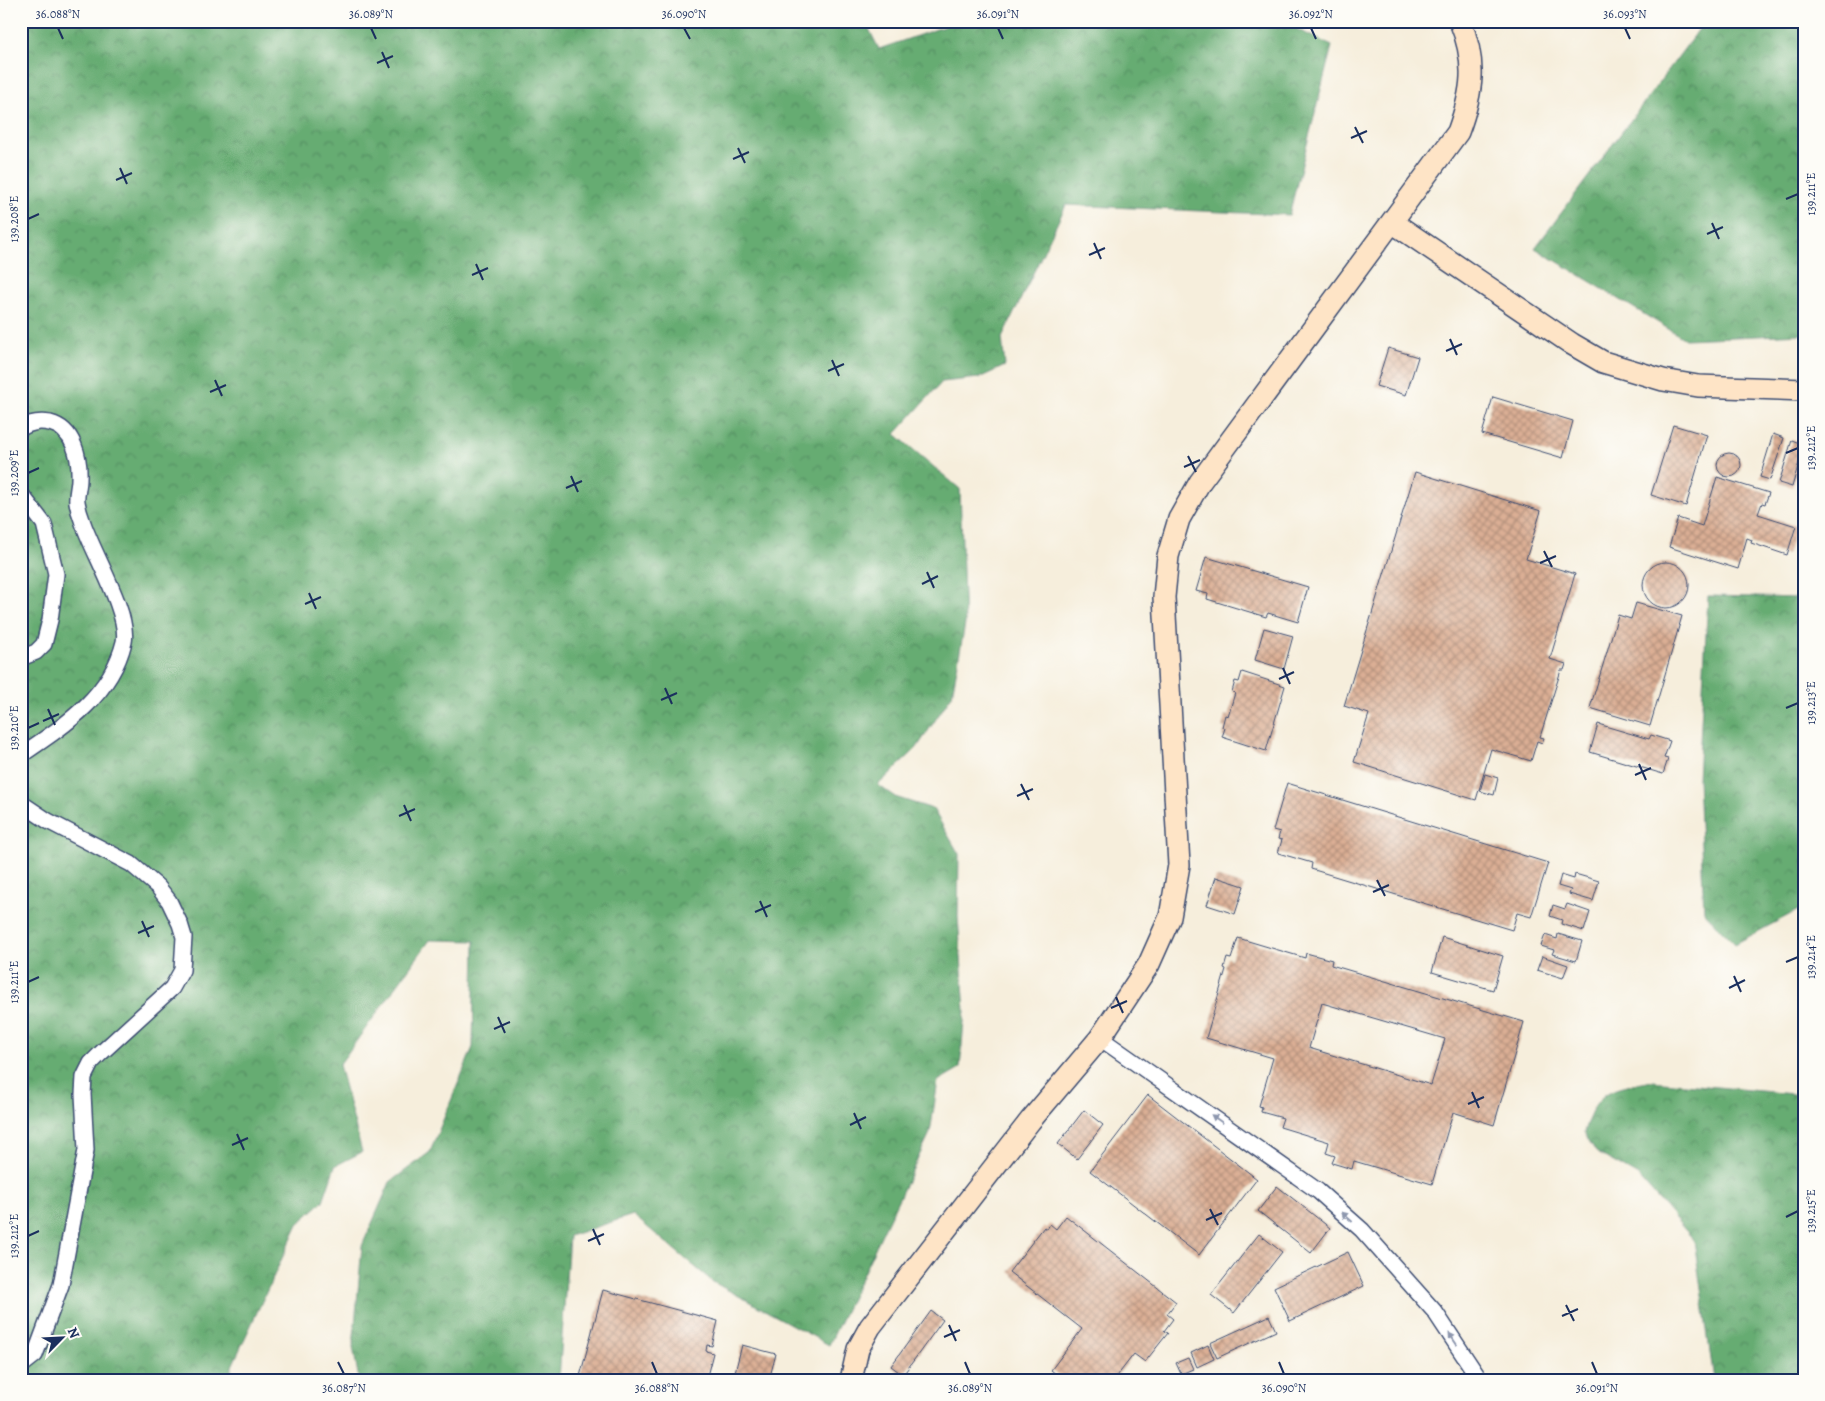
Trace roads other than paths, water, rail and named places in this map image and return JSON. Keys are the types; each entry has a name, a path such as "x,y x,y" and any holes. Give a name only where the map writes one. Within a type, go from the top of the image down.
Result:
{"street":[{"path":"851,1380 858,1349 870,1328 1030,1121 1100,1038 1149,964 1170,917 1179,865 1164,597 1168,556 1179,519 1200,482 1458,132 1470,102 1472,63 1460,21"},
{"path":"1392,222 1572,344 1603,362 1663,380 1698,386 1804,390"},
{"path":"21,428 31,422 53,424 64,430 73,442 78,456 80,480 77,501 82,520 121,614 124,640 112,672 91,701 68,724 21,755"},
{"path":"21,494 44,524 56,574 50,620 44,644 36,652 21,658"},
{"path":"21,803 48,821 131,864 158,887 169,902 175,911 184,937 182,970 172,988 100,1053 91,1063 84,1077 86,1150 61,1285 35,1355 21,1366"},
{"path":"1100,1038 1318,1191 1362,1230 1435,1312 1480,1380"}]}
